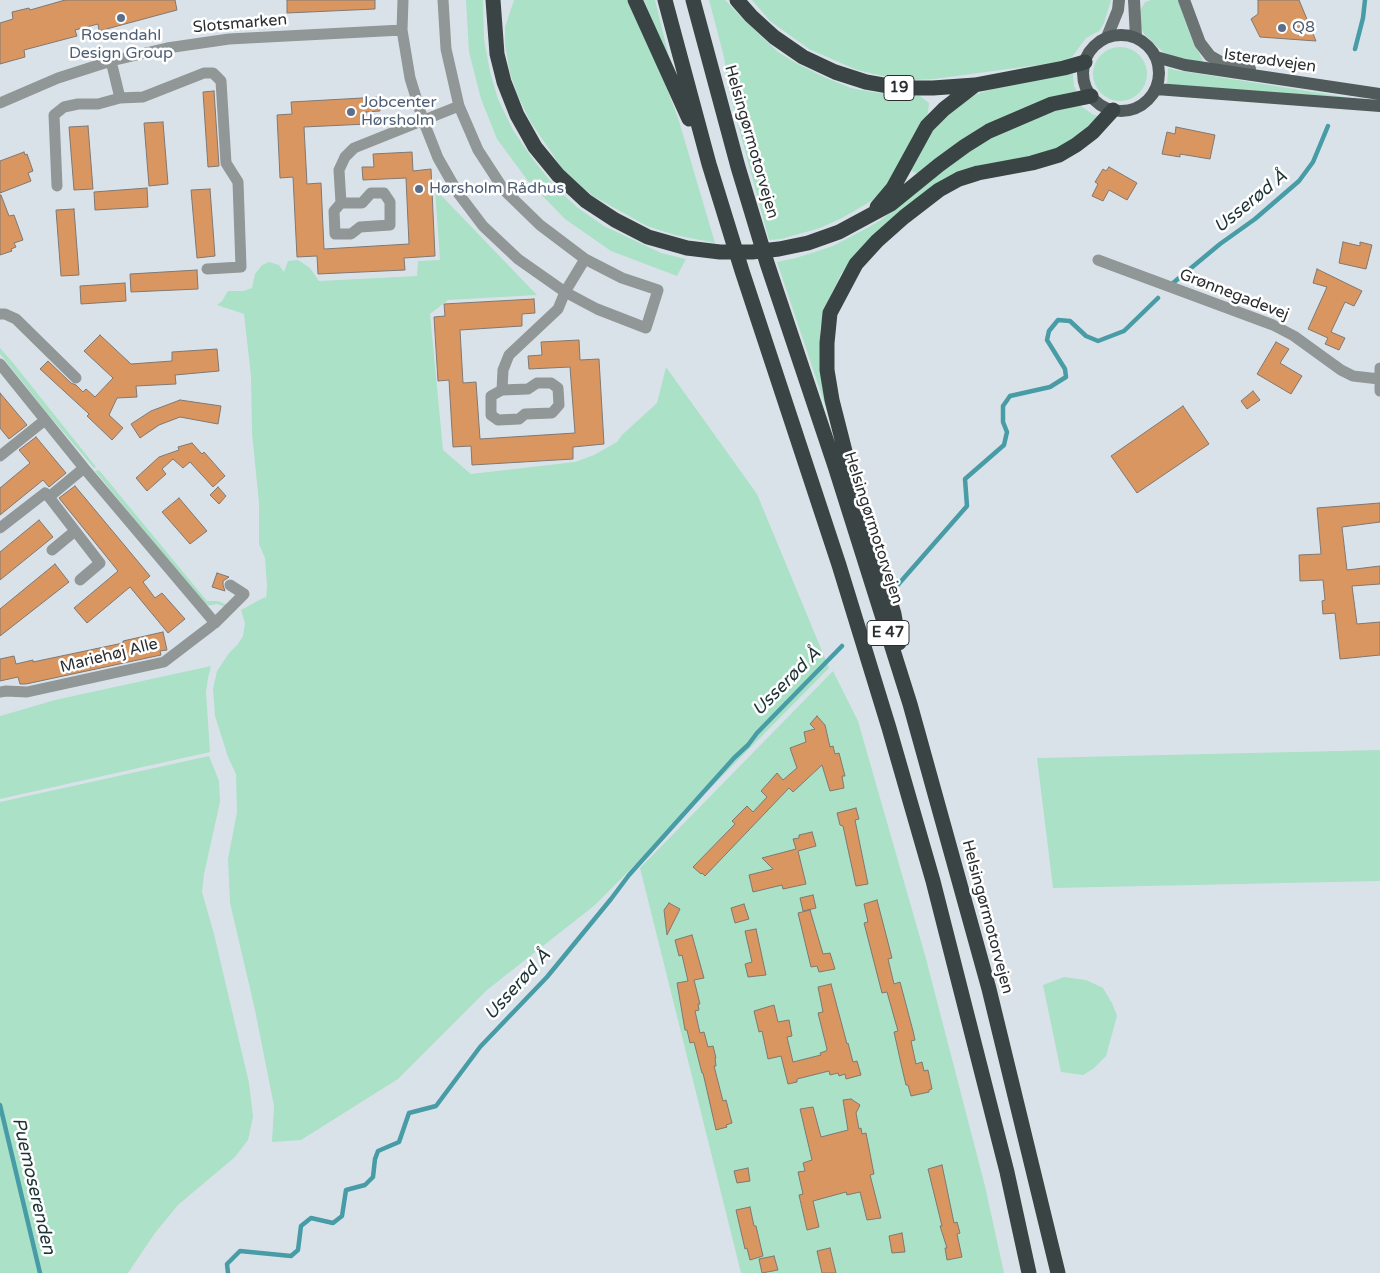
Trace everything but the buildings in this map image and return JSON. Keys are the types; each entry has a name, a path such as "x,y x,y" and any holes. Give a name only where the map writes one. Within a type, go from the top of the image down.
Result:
{"highway":[{"path":"493,0 497,54 504,82 517,114 535,147 558,175 586,201 615,220 648,237 687,248 720,252 752,252 808,243 838,232 891,204 939,165 989,131 1052,104 1091,96"},
{"path":"494,24 502,0"},
{"path":"635,0 709,164"},
{"name":"E 47","path":"665,0 709,164 839,564 892,737 933,881 1007,1172 1029,1273"},
{"name":"Helsingørmotorvejen","path":"693,0 750,206 910,704 989,989 1058,1273"},
{"name":"19","path":"737,0 774,37 802,57 835,72 866,82 900,88 975,85 1064,68 1085,62"},
{"path":"863,220 882,202 893,188 927,126 944,109 975,85"},
{"path":"910,704 894,614 849,467 832,400 827,370 830,314 856,264 877,241 939,190 959,179 978,173 1032,163 1058,155 1076,145 1092,132 1113,110"}],"main road":[{"path":"1117,35 1136,37 1148,45 1156,57 1159,79 1156,89 1148,100 1138,107 1126,110 1113,110 1101,105 1091,96 1085,86 1083,74 1085,62 1093,47 1107,37 1117,35"},
{"name":"Isterødvejen","path":"1156,57 1185,65 1380,94"},
{"name":"Isterødvejen","path":"1156,89 1380,106"}],"street":[{"path":"403,0 402,30 410,78 423,120 438,158 453,184 483,226 518,259 565,292 597,309 646,328 658,290 622,278 584,259 540,225 504,190 478,150 459,106 446,49 443,0"},
{"path":"1107,37 1118,10 1119,0"},
{"path":"1134,0 1136,37"},
{"path":"1184,0 1200,44 1210,56 1224,64 1285,76 1296,81"},
{"name":"Slotsmarken","path":"0,103 58,78 111,61 167,48 229,38 402,30"},
{"path":"111,61 120,98"},
{"path":"57,186 54,115 64,107 78,104 98,104 120,98 143,97 204,72 213,73 221,81 226,163 238,182 241,267 207,269"},
{"path":"341,203 362,202 371,193 384,193 390,202 390,225 360,227 351,234 335,234 334,211 341,203 339,170 345,157 354,148 459,106"},
{"path":"502,390 503,370 509,355 558,309 565,292 584,259"},
{"name":"Grønnegadevej","path":"1098,260 1273,325 1294,336 1341,370 1353,376 1380,379"},
{"path":"0,314 16,319 76,378"},
{"path":"0,364 84,468 215,623"},
{"path":"537,383 551,383 558,388 559,405 552,413 525,414 520,419 498,420 491,414 491,396 502,390 528,388 537,383"},
{"path":"0,456 46,420"},
{"path":"49,497 84,468"},
{"path":"0,528 45,493 100,563 80,580"},
{"path":"52,550 76,531"},
{"name":"Mariehøj Alle","path":"0,692 27,692 164,662 215,623 244,594 230,585"}],"green space":[{"path":"466,0 483,0 484,39 490,72 498,99 513,130 532,158 555,187 578,208 604,226 661,253 686,259 677,276 611,251 565,219 528,181 497,139 481,99 469,52"},
{"path":"514,0 627,0 663,78 679,121 715,243 675,235 647,226 593,196 564,171 530,121 510,73 505,45 505,27"},
{"path":"644,0 655,0 669,57 667,56"},
{"path":"709,0 725,0 778,52 824,77 851,88 894,95 920,96 929,103 928,113 894,176 873,200 820,228 781,239 769,240 728,87 724,57"},
{"path":"752,0 1111,0 1104,23 1099,31 1086,38 1072,57 1060,62 934,79 911,80 857,70 809,49 770,21"},
{"path":"1151,0 1178,0 1193,42 1203,60 1201,62 1170,56 1144,34 1139,23 1139,13 1145,2"},
{"path":"1120,47 1130,49 1139,55 1145,64 1147,74 1145,84 1139,93 1130,99 1120,101 1110,99 1101,93 1095,84 1093,74 1095,64 1101,55 1110,49"},
{"path":"1168,68 1175,70 1351,98 1167,86"},
{"path":"1073,74 1074,86 1077,92 923,171 916,173 910,170 937,123 977,94 999,87"},
{"path":"1069,105 1081,106 1100,117 1067,143 1049,152 962,171 857,255 841,274 824,310 820,329 821,368 829,417 777,262 833,246 869,227 881,220 950,164 990,138 1055,109"},
{"path":"435,189 537,295 448,300 430,314 443,450 471,474 575,462 594,455 617,442 622,435 657,403 666,367 757,494 829,668 595,905 487,990 398,1079 301,1140 272,1142 274,1106 255,1010 230,903 228,859 237,812 236,774 228,757 215,716 213,689 217,671 243,636 245,623 241,610 265,597 266,599 267,586 265,558 259,544 259,503 252,433 251,376 244,314 217,305 228,291 243,291 252,288 255,274 262,265 269,262 279,265 284,272 288,261 298,260 310,268 319,281 417,276 418,261 440,260"},
{"path":"0,348 96,467 94,468 48,414 0,354"},
{"path":"99,470 207,601 218,601 228,605 225,607 217,604 206,606 95,471"},
{"path":"211,666 206,692 210,752 0,799 0,716 55,700"},
{"path":"833,671 858,721 925,955 985,1186 1004,1273 741,1273 640,868"},
{"path":"1380,750 1380,881 1053,888 1037,758"},
{"path":"209,756 219,781 220,802 204,874 202,892 214,934 249,1083 253,1117 248,1140 235,1157 178,1205 155,1233 128,1273 0,1273 0,802"},
{"path":"1064,977 1086,980 1103,988 1117,1016 1106,1056 1093,1069 1083,1075 1061,1072 1043,985"}],"waterway":[{"name":"Usserød Å","path":"1355,49 1363,18 1365,0"},
{"name":"Usserød Å","path":"1173,283 1220,244 1255,219 1299,181 1313,162 1328,126"},
{"name":"Usserød Å","path":"896,587 967,506 965,479 1004,445 1007,432 1003,422 1003,406 1010,396 1050,387 1066,377 1065,369 1047,340 1049,331 1058,320 1070,321 1086,336 1098,341 1124,331 1158,298"},
{"name":"Usserød Å","path":"228,1273 227,1264 240,1251 291,1256 298,1250 301,1226 311,1218 333,1223 342,1216 346,1190 365,1185 373,1177 378,1151 399,1142 409,1113 436,1106 480,1047 547,977 629,875 757,733 842,646"},
{"name":"Puemoserenden","path":"0,1105 40,1273"}],"place":[{"name":"Rosendahl Design Group","path":"121,18"},
{"name":"Q8","path":"1282,28"},
{"name":"Jobcenter Hørsholm","path":"351,112"},
{"name":"Hørsholm Rådhus","path":"419,189"}]}
